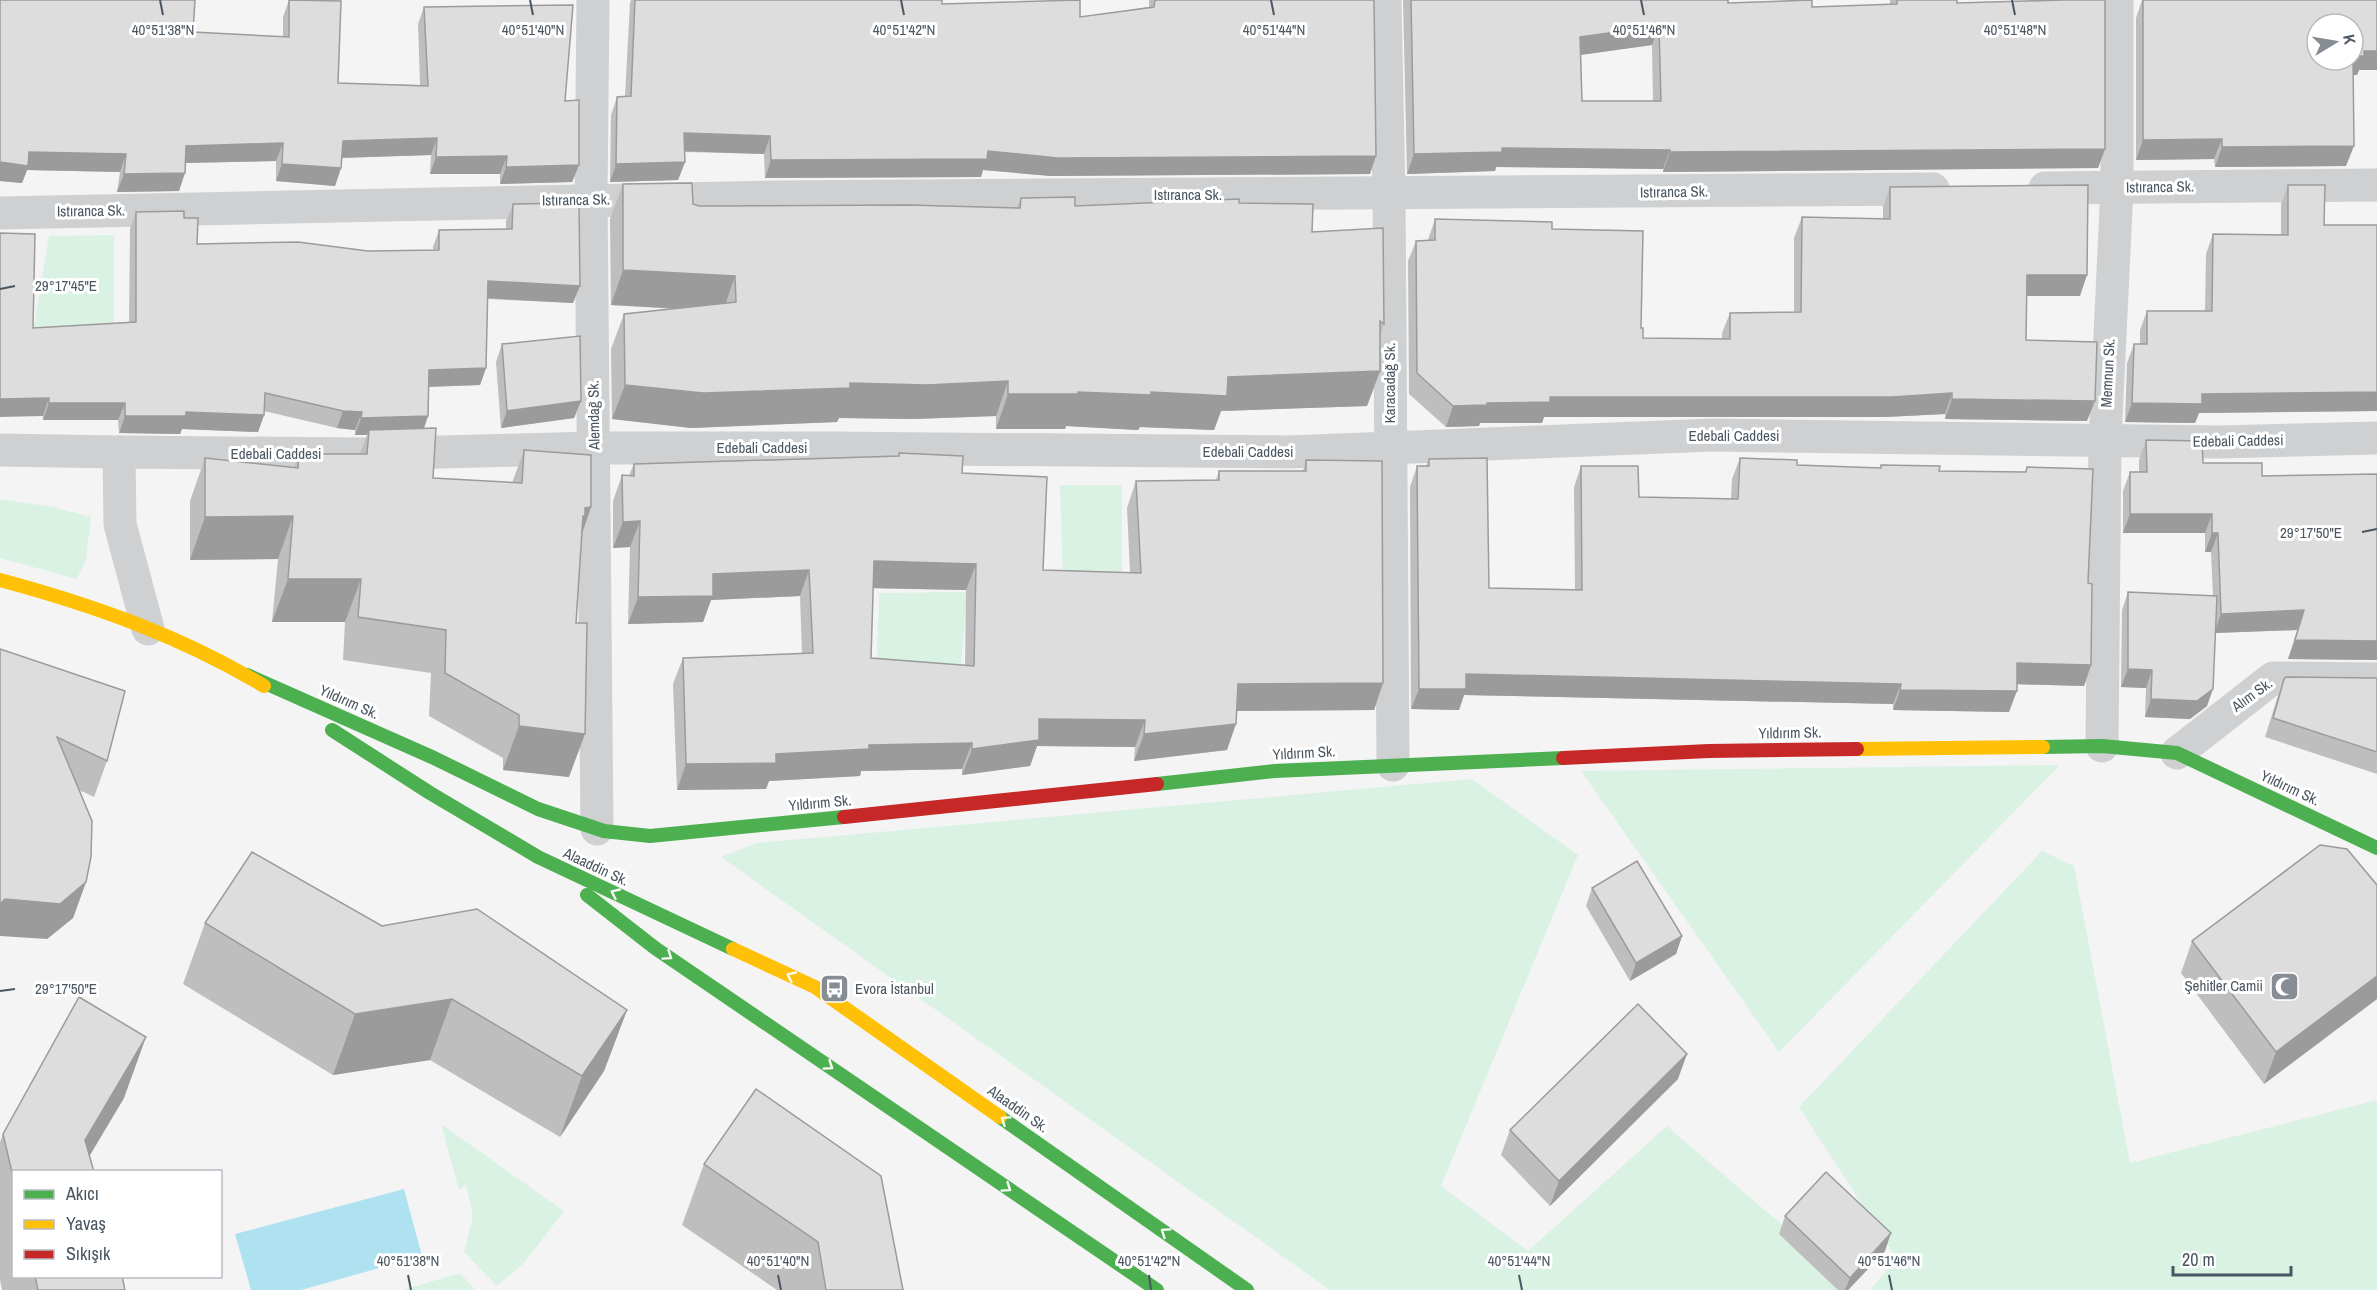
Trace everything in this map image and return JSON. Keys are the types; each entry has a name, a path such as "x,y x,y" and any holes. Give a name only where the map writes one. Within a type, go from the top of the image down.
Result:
{"street":[{"name":"Alemdağ Sk.","path":"593,0 591,199 597,829"},
{"name":"Karacadağ Sk.","path":"1385,0 1389,194 1393,765"},
{"name":"Memnun Sk.","path":"2102,746 2105,440 2117,188 2117,0"},
{"name":"Istıranca Sk.","path":"2010,189 2377,185"},
{"name":"Istıranca Sk.","path":"0,213 591,199 1963,189"},
{"name":"Edebali Caddesi","path":"0,450 360,454 594,448 1289,452 1713,435 2219,442 2377,438"},
{"path":"119,453 120,524 148,629"},
{"path":"0,580 69,598 148,629"},
{"name":"Yıldırım Sk.","path":"148,629 434,758 506,795 597,829 650,836 911,811 1275,771 1709,751 2102,746 2177,753 2377,848"},
{"name":"Yıldırım Sk.","path":"247,675 430,793 538,857"},
{"name":"Alım Sk.","path":"2177,753 2273,678 2377,679"},
{"path":"430,793 414,777 411,767 417,759 434,758"},
{"name":"Alaaddin Sk.","path":"538,857 655,948 1157,1290"},
{"name":"Alaaddin Sk.","path":"538,857 815,987 1247,1290"}],"green space":[{"path":"114,235 114,330 33,333 49,236"},
{"path":"1060,485 1122,485 1122,578 1063,580"},
{"path":"0,499 53,507 91,517 86,559 77,579 0,558"},
{"path":"967,592 960,679 876,678 879,593"},
{"path":"2060,765 1779,1052 1581,771"},
{"path":"1472,779 1578,855 1441,1186 1528,1251 1667,1126 1774,1218 1852,1290 1330,1290 721,857 757,843"},
{"path":"2042,851 2074,866 2130,1163 2377,1100 2377,1290 1870,1290 1897,1259 1799,1107"},
{"path":"441,1124 564,1211 524,1263 497,1286 464,1252 473,1216 466,1184 459,1190"},
{"path":"460,1273 475,1290 403,1290"}],"water":[{"path":"404,1189 422,1256 301,1290 251,1290 235,1234"}],"building":[{"path":"0,0 195,0 193,32 289,37 289,0 341,1 338,83 428,86 424,7 573,5 565,101 579,100 579,165 506,167 507,156 436,157 437,138 343,141 341,168 282,164 283,143 186,146 185,173 124,174 126,154 29,152 28,166 0,162"},
{"path":"635,0 942,0 942,4 1080,0 1080,17 1154,7 1155,0 1374,0 1376,156 1058,158 988,151 987,159 771,160 770,136 684,133 685,162 616,164 617,97 631,96"},
{"path":"1411,0 1728,0 1728,3 1812,0 1812,7 1897,4 1897,0 1957,0 1957,3 2105,0 2105,149 1670,152 1670,150 1502,148 1502,152 1414,154","holes":["1659,26 1661,101 1582,101 1580,37"]},
{"path":"2143,0 2377,0 2377,51 2365,51 2365,12 2305,12 2305,72 2353,72 2354,146 2222,147 2222,139 2143,140"},
{"path":"692,183 693,204 699,206 909,205 1020,208 1021,198 1075,197 1075,206 1239,199 1239,203 1313,204 1312,232 1383,228 1384,324 1380,321 1380,371 1228,377 1227,396 1151,392 1151,395 1078,392 1078,394 1008,394 1008,381 927,385 850,383 850,388 703,393 625,385 624,314 736,302 735,276 623,270 623,184"},
{"path":"2088,185 2087,275 2027,275 2026,340 2097,342 2095,401 1952,399 1952,393 1892,397 1550,397 1550,402 1453,406 1417,373 1416,241 1435,240 1435,219 1552,222 1552,229 1643,231 1641,328 1643,328 1643,338 1730,339 1730,313 1801,312 1802,217 1890,219 1890,187"},
{"path":"2288,185 2325,185 2324,225 2377,225 2377,392 2202,394 2202,404 2132,403 2134,344 2147,344 2147,311 2212,311 2213,234 2288,235"},
{"path":"579,203 580,286 488,281 486,368 429,370 428,416 361,418 362,412 343,411 265,393 264,415 186,412 186,416 125,416 125,403 49,403 49,398 0,399 0,233 35,234 33,328 136,322 136,212 184,211 184,218 198,218 197,244 298,242 368,251 439,250 439,230 512,229 513,204"},
{"path":"580,336 581,401 507,411 502,344"},
{"path":"436,428 433,478 522,483 524,450 591,455 591,507 585,508 585,516 583,516 576,623 587,623 585,734 519,726 519,715 445,673 446,630 358,617 361,579 288,579 293,516 205,517 205,458 298,468 299,454 367,454 369,430"},
{"path":"2146,440 2202,441 2203,463 2262,463 2262,476 2377,474 2377,641 2295,640 2304,610 2221,614 2218,533 2212,533 2212,514 2130,514 2130,472 2147,472"},
{"path":"899,453 963,456 962,473 1047,477 1043,570 1141,573 1136,481 1219,480 1219,471 1306,471 1306,460 1382,461 1383,683 1238,684 1236,724 1144,734 1145,720 1039,719 1039,740 972,749 972,743 869,745 869,749 776,754 776,763 686,764 683,658 813,653 809,570 713,574 713,596 638,597 640,521 623,522 622,475 634,476 634,464 899,456","holes":["874,561 976,564 974,666 871,658"]},
{"path":"1487,458 1489,588 1582,590 1581,466 1638,466 1639,497 1738,499 1740,458 1797,460 1797,465 1881,468 1881,465 1940,466 1939,471 2026,472 2027,467 2093,469 2088,583 2092,584 2091,665 2017,663 2017,691 1900,690 1901,684 1466,674 1466,689 1419,689 1417,466 1429,466 1429,459"},
{"path":"2128,592 2217,596 2213,689 2197,701 2151,699 2152,670 2128,669"},
{"path":"0,649 125,691 107,761 57,737 92,821 91,857 86,882 60,904 5,899 0,904"},
{"path":"2286,677 2377,678 2377,752 2273,718"},
{"name":"Şehitler Camii","path":"2320,845 2347,849 2377,885 2377,976 2276,1052 2192,941"},
{"path":"252,852 382,926 477,909 627,1010 582,1076 452,999 355,1014 205,923"},
{"path":"1637,861 1682,936 1636,963 1592,888"},
{"path":"79,997 146,1037 85,1140 93,1170 12,1170 12,1172 3,1134"},
{"path":"1638,1004 1687,1054 1559,1181 1510,1130"},
{"path":"756,1089 881,1176 903,1290 826,1290 818,1242 704,1164"},
{"path":"1826,1172 1891,1233 1850,1278 1785,1216"},
{"path":"35,1278 122,1278 125,1290 38,1290"}],"traffic: fast":[{"path":"247,675 434,758 538,809 604,831 650,836 844,817"},
{"path":"332,730 430,793 538,857 733,949"},
{"path":"2043,747 2102,746 2177,753 2377,848"},
{"path":"1157,784 1275,771 1563,758"},
{"path":"587,895 655,948 1157,1290"},
{"path":"1000,1117 1247,1290"}],"traffic: slow":[{"path":"0,580 103,611 169,637 264,686"},
{"path":"1857,749 2043,747"},
{"path":"733,949 815,987 1000,1117"}],"traffic: jam":[{"path":"1563,758 1709,751 1857,749"},
{"path":"844,817 1157,784"}],"place":[{"name":"Şehitler Camii","path":"2284,986"},
{"name":"Evora İstanbul","path":"834,989"}]}
